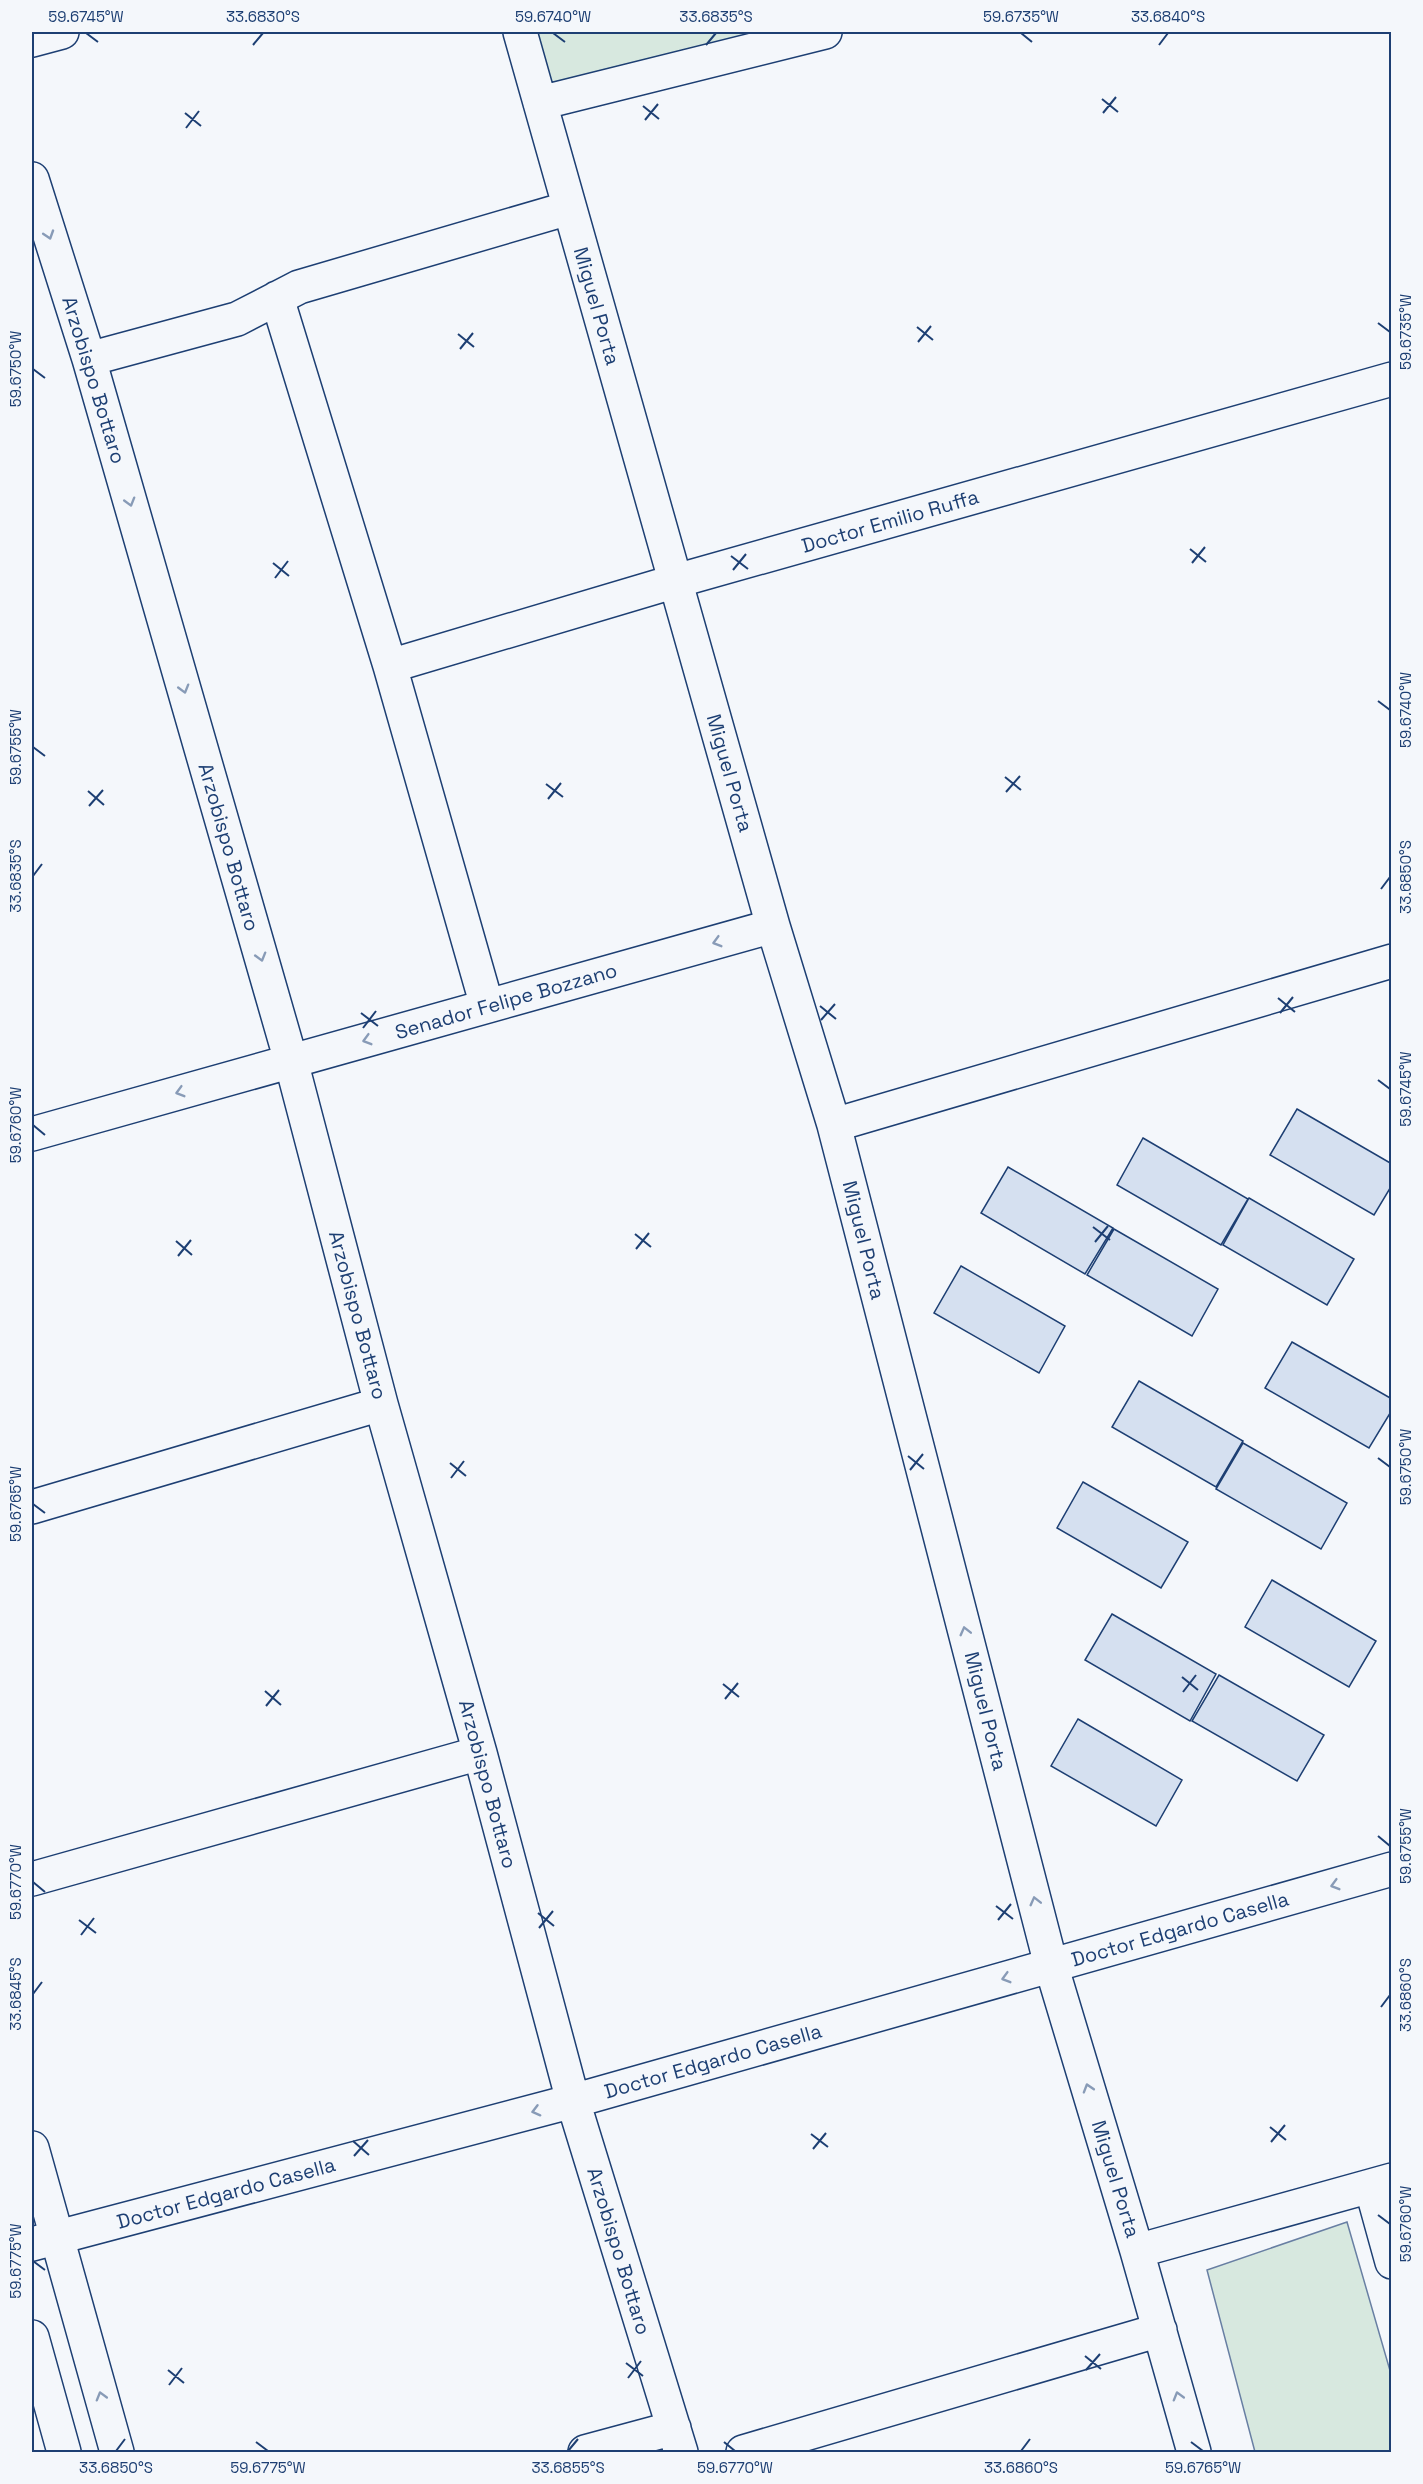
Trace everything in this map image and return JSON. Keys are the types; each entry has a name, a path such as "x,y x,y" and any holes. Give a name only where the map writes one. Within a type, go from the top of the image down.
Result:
{"street":[{"path":"32,40 62,32"},
{"name":"Miguel Porta","path":"520,32 773,926 834,1125 1051,1965 1137,2251 1194,2452"},
{"path":"540,103 825,32"},
{"name":"Arzobispo Bottaro","path":"32,179 89,359 291,1061 381,1404 480,1753 573,2101 677,2440"},
{"path":"89,359 237,319 299,287 569,208"},
{"path":"277,298 390,666 487,1006"},
{"name":"Doctor Emilio Ruffa","path":"390,666 676,581 1392,379"},
{"name":"Senador Felipe Bozzano","path":"32,1134 773,926"},
{"path":"834,1125 1392,961"},
{"path":"32,1507 381,1404"},
{"path":"32,1879 480,1753"},
{"name":"Doctor Edgardo Casella","path":"44,2241 573,2101 1392,1869"},
{"path":"32,2148 44,2241 117,2452"},
{"path":"1137,2251 1381,2183 1392,2262"},
{"path":"743,2452 1160,2330"},
{"path":"32,2337 64,2452"},
{"path":"585,2452 677,2440"}],"shaded area":[{"path":"528,32 780,32 551,93"},
{"path":"1347,2222 1391,2374 1391,2452 1255,2452 1207,2270"}],"building":[{"path":"1297,1109 1392,1164 1392,1185 1374,1215 1270,1155"},
{"path":"1143,1138 1248,1199 1221,1245 1117,1185"},
{"path":"1008,1167 1113,1228 1085,1274 981,1213"},
{"path":"1249,1198 1354,1259 1327,1305 1223,1245"},
{"path":"1114,1229 1218,1289 1192,1336 1087,1275"},
{"path":"961,1266 1065,1326 1039,1373 934,1313"},
{"path":"1292,1342 1392,1399 1392,1410 1369,1448 1265,1388"},
{"path":"1139,1381 1243,1441 1216,1487 1112,1427"},
{"path":"1243,1443 1347,1503 1321,1549 1216,1489"},
{"path":"1083,1482 1188,1542 1161,1588 1057,1528"},
{"path":"1272,1580 1376,1641 1349,1687 1245,1627"},
{"path":"1112,1614 1216,1674 1190,1721 1085,1660"},
{"path":"1219,1675 1324,1735 1297,1781 1192,1721"},
{"path":"1078,1719 1182,1780 1156,1826 1051,1766"}]}
